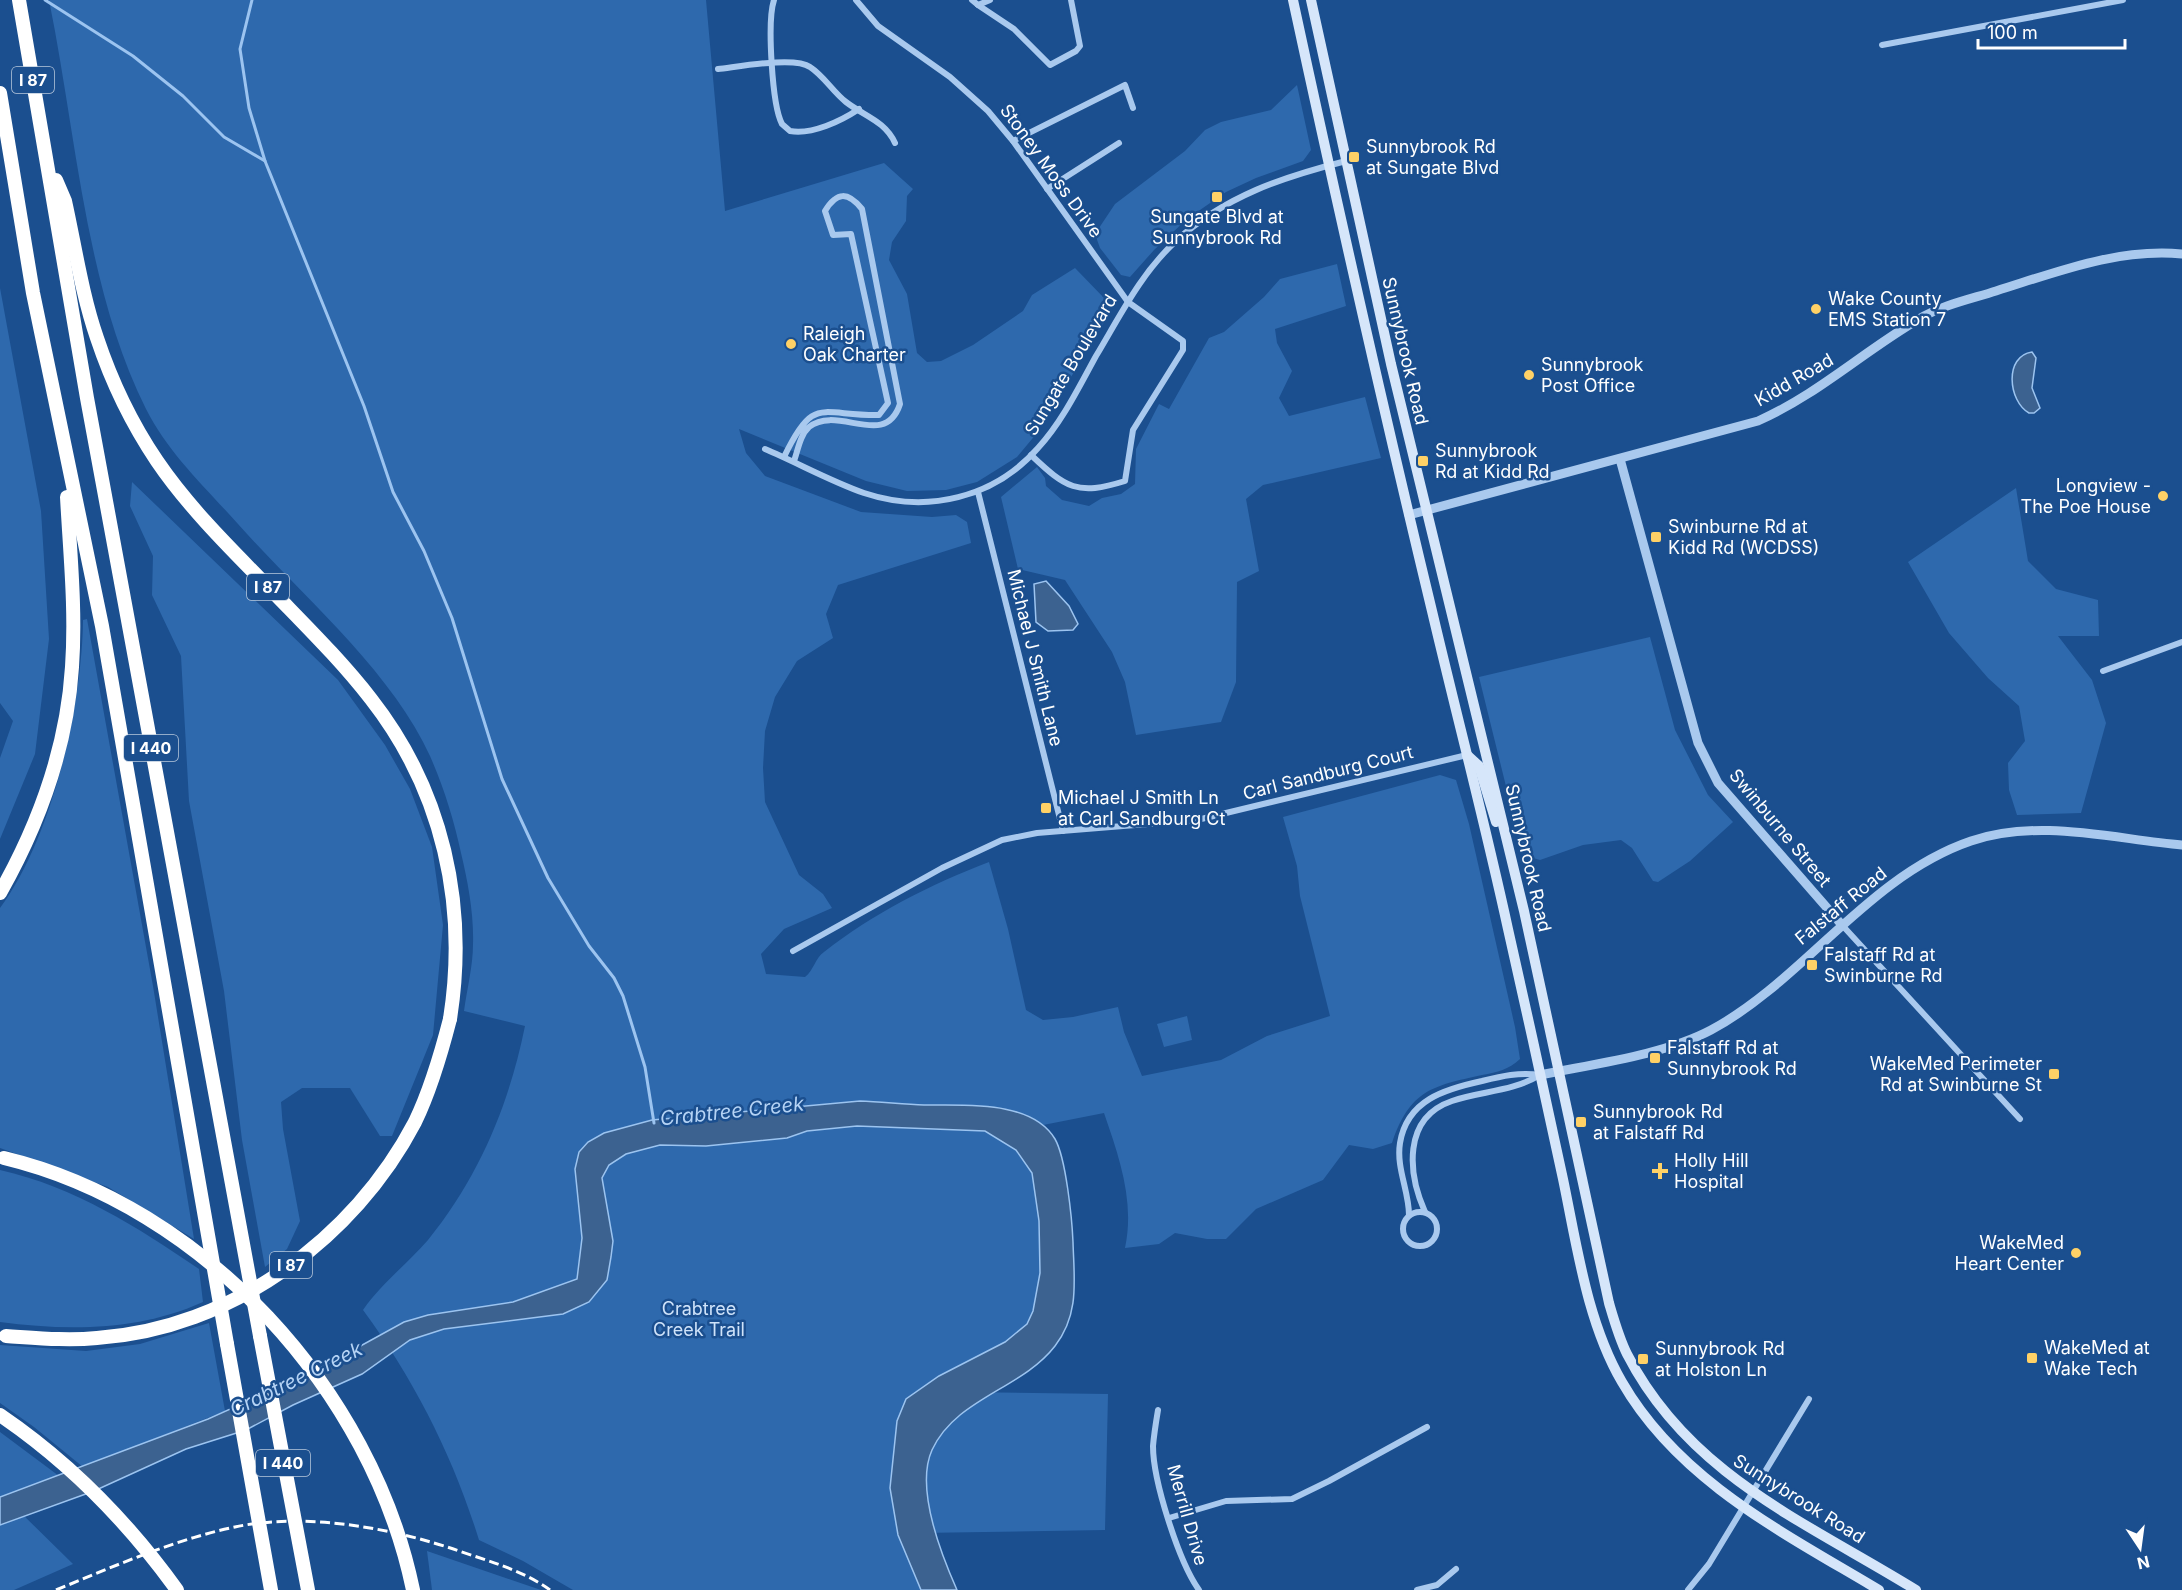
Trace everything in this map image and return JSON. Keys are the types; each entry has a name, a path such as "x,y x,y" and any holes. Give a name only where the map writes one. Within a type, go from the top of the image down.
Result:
{"highway":[{"name":"I 87","path":"3,1335 53,1340 99,1338 141,1331 193,1317 272,1279 308,1254 337,1227 394,1159 416,1120 436,1071 450,1019 457,951 455,903 447,855 435,812 415,766 395,732 349,673 198,513 157,461 129,413 96,338 65,201 47,159 19,0"},
{"name":"I 87","path":"0,93 33,293 65,459 73,614 72,668 64,729 46,792 20,857 0,893"},
{"name":"I 440","path":"47,159 96,444 308,1590"},
{"name":"I 440","path":"65,459 102,627 271,1590"},
{"path":"2,1158 79,1184 130,1210 189,1246 260,1308 302,1355 330,1394 367,1459 390,1511 412,1590"},
{"path":"0,1415 31,1436 110,1508 177,1590"}],"main road":[{"name":"Sunnybrook Road","path":"1293,0 1328,165 1467,755 1581,1260 1608,1355 1622,1383 1649,1422 1682,1460 1742,1507 1879,1590"},
{"name":"Sunnybrook Road","path":"1311,0 1369,270 1504,834 1609,1303 1626,1353 1651,1395 1672,1422 1714,1464 1752,1492 1916,1590"},
{"path":"1467,755 1479,766 1494,819 1504,834"}],"street":[{"path":"774,0 770,12 773,64 780,120 790,130 834,123 859,109"},
{"name":"Stoney Moss Drive","path":"856,0 878,26 969,93 1013,141 1128,302 1184,341 1183,350 1133,430 1125,481 1102,488 1078,489 1056,479 1031,455"},
{"path":"975,2 990,0"},
{"path":"975,2 1014,29 1050,64 1076,51 1080,46 1071,0"},
{"path":"1882,45 2123,0"},
{"path":"718,69 773,64 807,65 846,102 890,133 895,143"},
{"path":"1013,141 1125,85 1133,108"},
{"path":"1047,189 1119,143"},
{"name":"Sungate Boulevard","path":"765,449 864,493 884,498 926,502 958,498 978,492 996,483 1031,455 1053,428 1128,302 1162,255 1177,240 1212,213 1262,185 1346,161"},
{"path":"784,457 803,421 815,414 826,411 879,415 888,403 851,234 833,235 825,211 832,200 842,196 852,198 862,209 900,404 896,415 886,423 870,426 827,420 810,426 802,435 794,461"},
{"name":"Kidd Road","path":"1409,515 1729,431 1787,408 1921,318 1956,304 2122,254 2162,252 2182,254"},
{"name":"Swinburne Street","path":"1620,459 1698,743 1718,783 1842,925 2020,1119"},
{"name":"Michael J Smith Lane","path":"978,492 1063,831"},
{"path":"2103,671 2182,642"},
{"name":"Carl Sandburg Court","path":"793,951 971,853 1002,840 1063,831 1197,820 1467,755"},
{"name":"Falstaff Road","path":"1540,1075 1521,1072 1453,1088 1432,1096 1417,1108 1405,1124 1400,1143 1400,1165 1409,1215 1403,1224 1403,1234 1409,1242 1422,1246 1433,1241 1438,1230 1435,1219 1425,1212 1414,1173 1411,1150 1425,1120 1449,1102 1523,1085 1540,1075 1675,1045 1711,1030 1750,1005 1842,925 1905,875 1971,841 2008,832 2049,830 2182,845"},
{"path":"1409,1215 1425,1212"},
{"path":"1688,1590 1709,1564 1809,1400"},
{"name":"Merrill Drive","path":"1158,1410 1153,1447 1169,1518 1189,1575 1199,1590"},
{"path":"1169,1518 1226,1501 1292,1499 1329,1482 1427,1427"},
{"path":"1417,1590 1437,1585 1456,1569"}],"green space":[{"name":"Crabtree Creek Trail","path":"49,0 706,0 725,211 884,163 913,189 907,196 906,221 892,242 889,260 907,294 917,353 927,362 941,361 973,345 1023,311 1032,295 1075,268 1106,300 1108,316 1037,433 1017,457 977,482 946,490 907,491 866,481 739,429 746,453 765,476 861,512 932,517 956,515 967,522 971,543 838,585 826,614 833,638 797,661 775,697 765,731 763,768 765,802 799,875 823,894 832,908 784,929 761,954 766,974 805,977 821,955 862,925 924,890 989,862 1008,929 1026,1010 1043,1020 1073,1017 1118,1007 1124,1032 1142,1076 1221,1060 1267,1036 1330,1016 1300,896 1297,866 1283,817 1440,775 1456,780 1469,824 1515,1027 1520,1059 1516,1063 1493,1073 1449,1083 1425,1093 1407,1112 1392,1143 1373,1149 1349,1145 1323,1180 1256,1209 1226,1239 1207,1239 1175,1233 1159,1244 1125,1248 1128,1231 1127,1196 1120,1163 1104,1113 1033,1127 1069,1299 961,1392 1108,1394 1105,1530 919,1533 938,1590 573,1590 523,1561 479,1540 445,1449 431,1420 399,1364 363,1310 378,1291 428,1240 446,1216 477,1165 501,1112 525,1026 464,1011 473,952 473,922 464,864 444,792 430,756 413,724 392,693 343,634 262,551 188,469 165,440 146,409 125,362 96,261"},
{"path":"1297,85 1311,150 1303,161 1226,192 1187,219 1154,250 1130,277 1121,275 1100,248 1095,234 1115,204 1185,151 1205,130 1221,122 1271,110"},
{"path":"1337,264 1346,306 1275,329 1277,343 1292,371 1279,398 1289,416 1365,397 1381,458 1263,485 1246,499 1259,571 1237,582 1236,682 1221,722 1136,735 1125,682 1112,652 1065,580 1018,569 1001,497 1037,467 1045,478 1046,486 1062,500 1089,506 1102,498 1121,494 1135,484 1136,449 1159,404 1169,409 1209,338 1224,332 1264,297 1280,279"},
{"path":"0,288 41,511 49,639 35,754 0,839 0,758 13,721 0,703"},
{"path":"132,482 338,680 385,745 410,789 432,847 443,925 433,1035 392,1136 380,1136 350,1088 302,1088 281,1102 283,1129 300,1221 287,1249 265,1267 242,1140 224,991 189,801 181,656 152,595 153,556 130,506"},
{"path":"2016,488 2028,561 2056,589 2098,600 2099,636 2058,636 2092,680 2106,723 2081,813 2017,815 2009,790 2008,763 2025,741 2019,706 1988,678 1949,633 1908,562"},
{"path":"87,619 153,986 194,1239 108,1187 0,1148 0,908 35,846 61,770 77,691 83,620"},
{"path":"1650,637 1675,730 1708,795 1733,822 1690,861 1658,882 1653,881 1632,848 1621,840 1583,845 1540,860 1523,855 1479,677"},
{"path":"1187,1016 1192,1040 1164,1047 1157,1024"},
{"path":"0,1170 28,1177 80,1198 176,1253 199,1269 203,1302 154,1319 103,1326 51,1327 0,1322"},
{"path":"209,1323 225,1411 83,1467 0,1403 0,1345 86,1351 140,1344"},
{"path":"0,1432 59,1476 0,1497"},
{"path":"18,1510 73,1564 14,1590 0,1590 0,1513"},
{"path":"427,1551 541,1590 432,1590"}],"shaded area":[{"path":"2032,352 2036,358 2032,388 2040,408 2034,413 2029,413 2017,399 2012,380 2017,362 2023,355"},
{"path":"1046,581 1069,606 1078,624 1073,630 1048,631 1036,622 1034,584"},
{"path":"860,1101 995,1107 1030,1117 1044,1126 1055,1139 1065,1174 1070,1204 1074,1296 1063,1334 1041,1361 957,1418 943,1432 932,1450 928,1465 926,1483 932,1521 957,1590 921,1590 898,1535 890,1488 897,1421 906,1399 939,1376 1005,1342 1027,1324 1033,1311 1040,1273 1039,1221 1032,1173 1016,1150 985,1131 857,1126 807,1131 787,1138 706,1146 660,1145 626,1154 609,1165 602,1178 613,1241 607,1280 589,1302 563,1314 444,1329 410,1340 362,1374 293,1405 246,1430 186,1449 94,1491 0,1525 0,1497 208,1419 315,1371 404,1322 428,1315 513,1302 577,1279 582,1238 575,1169 579,1152 588,1142 604,1133 652,1120"}],"waterway":[{"path":"45,0 133,56 183,96 224,137 265,161"},
{"name":"Crabtree Creek","path":"252,0 240,49 249,108 265,161 364,406 393,492 424,551 452,618 502,779 548,878 589,946 614,978 623,996 645,1067 654,1123"}],"railway":[{"path":"56,1590 144,1554 212,1532 262,1523 290,1521 348,1525 406,1535 506,1567 550,1590"}],"place":[{"name":"Sunnybrook Rd at Sungate Blvd","path":"1354,157"},
{"name":"Sungate Blvd at Sunnybrook Rd","path":"1217,197"},
{"name":"Wake County EMS Station 7","path":"1816,309"},
{"name":"Raleigh Oak Charter","path":"791,344"},
{"name":"Sunnybrook Post Office","path":"1529,375"},
{"name":"Sunnybrook Rd at Kidd Rd","path":"1423,461"},
{"name":"Longview - The Poe House","path":"2163,496"},
{"name":"Swinburne Rd at Kidd Rd (WCDSS)","path":"1656,537"},
{"name":"Michael J Smith Ln at Carl Sandburg Ct","path":"1046,808"},
{"name":"Falstaff Rd at Swinburne Rd","path":"1812,965"},
{"name":"Falstaff Rd at Sunnybrook Rd","path":"1655,1058"},
{"name":"WakeMed Perimeter Rd at Swinburne St","path":"2054,1074"},
{"name":"Sunnybrook Rd at Falstaff Rd","path":"1581,1122"},
{"name":"Holly Hill Hospital","path":"1660,1171"},
{"name":"WakeMed Heart Center","path":"2076,1253"},
{"name":"WakeMed at Wake Tech","path":"2032,1358"},
{"name":"Sunnybrook Rd at Holston Ln","path":"1643,1359"}]}
